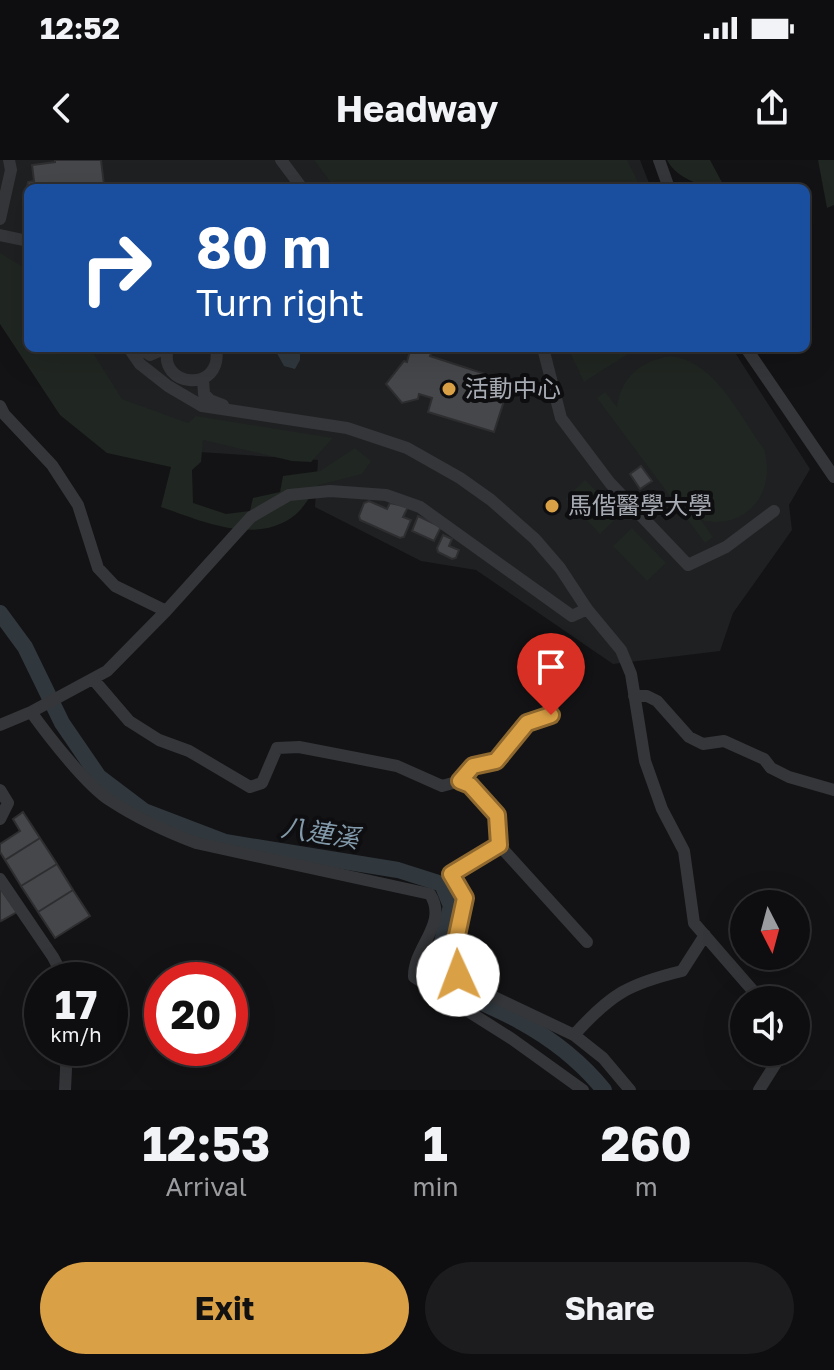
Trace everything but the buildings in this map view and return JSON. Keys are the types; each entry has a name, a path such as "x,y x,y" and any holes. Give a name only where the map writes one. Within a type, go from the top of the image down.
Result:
{"street":[{"path":"0,219 11,170 9,160"},
{"path":"281,160 299,184"},
{"path":"659,160 668,184"},
{"path":"0,235 24,240"},
{"path":"132,352 140,364 171,381 202,406 347,428 407,448 491,500 535,539 621,650 631,674 645,761 662,809 684,851 694,923 749,986"},
{"path":"166,352 171,381"},
{"path":"171,381 203,379 215,366 216,352"},
{"path":"544,352 561,418 610,483 688,565 726,547 774,511"},
{"path":"749,352 834,477"},
{"path":"203,379 204,394 210,400 236,411"},
{"path":"0,406 52,465 78,505 98,568 115,586 166,611"},
{"path":"0,725 107,671 251,517 289,495 330,491 386,495 420,507 572,616 587,609"},
{"path":"93,679 129,721 250,787 262,783 277,748 299,747 397,766 442,786 460,781 473,766 496,761 527,723 551,715"},
{"path":"634,696 647,696 657,701 689,737 703,744 724,741 764,759 771,768 789,777 834,790"},
{"path":"31,712 48,736 109,800 172,834 196,843 430,894 436,904 437,919 414,964 414,977 512,1039 583,1090"},
{"path":"460,781 470,785 497,815 499,845 587,942"},
{"path":"0,790 8,803 0,819"},
{"path":"499,845 451,874 465,898 453,954 458,975 469,985 574,1035 603,1058 630,1090"},
{"path":"0,879 56,962"},
{"path":"574,1035 602,1003 648,979 682,971 705,935"},
{"path":"65,1090 66,1066"},
{"path":"759,1090 774,1066"}],"shaded area":[{"path":"0,160 640,160 649,184 24,184 24,314 0,294"},
{"path":"314,160 627,160 639,184 332,184"},
{"path":"667,160 710,160 723,184 692,181"},
{"path":"818,160 834,160 834,205 827,208"},
{"path":"0,253 24,268 24,352 93,352 122,399 188,423 196,416 333,438 311,462 292,461 203,440 201,462 192,470 193,503 226,514 250,511 253,498 280,492 283,476 320,471 355,448 371,461 362,474 318,485 295,515 263,529 229,528 161,507 171,467 107,453 60,415 0,324"},
{"name":"馬偕醫學大學","path":"53,352 735,352 810,469 789,505 792,530 733,613 720,651 613,664 476,570 421,561 315,507 318,460 184,451"},
{"path":"276,352 300,352 295,369 284,366"},
{"path":"570,352 631,352 584,382"},
{"path":"669,356 699,367 713,378 764,449 766,480 755,505 732,520 701,520 713,537 705,543 597,398 605,392 617,407 623,387 634,372 649,362"},
{"path":"585,480 620,515 600,534 566,499"},
{"path":"632,528 666,563 647,581 613,546"}],"waterway":[{"name":"八連溪","path":"0,613 25,647 62,723 99,777 144,811 225,842 398,870 442,884 451,906 435,970 465,994 544,1036 576,1061 604,1090"}],"place":[{"name":"活動中心","path":"449,389"},
{"name":"馬偕醫學大學","path":"552,506"}],"route":[{"path":"458,975 453,954 465,898 451,874 499,845 497,815 470,785 460,781 473,766 496,761 527,723 551,715"}]}
